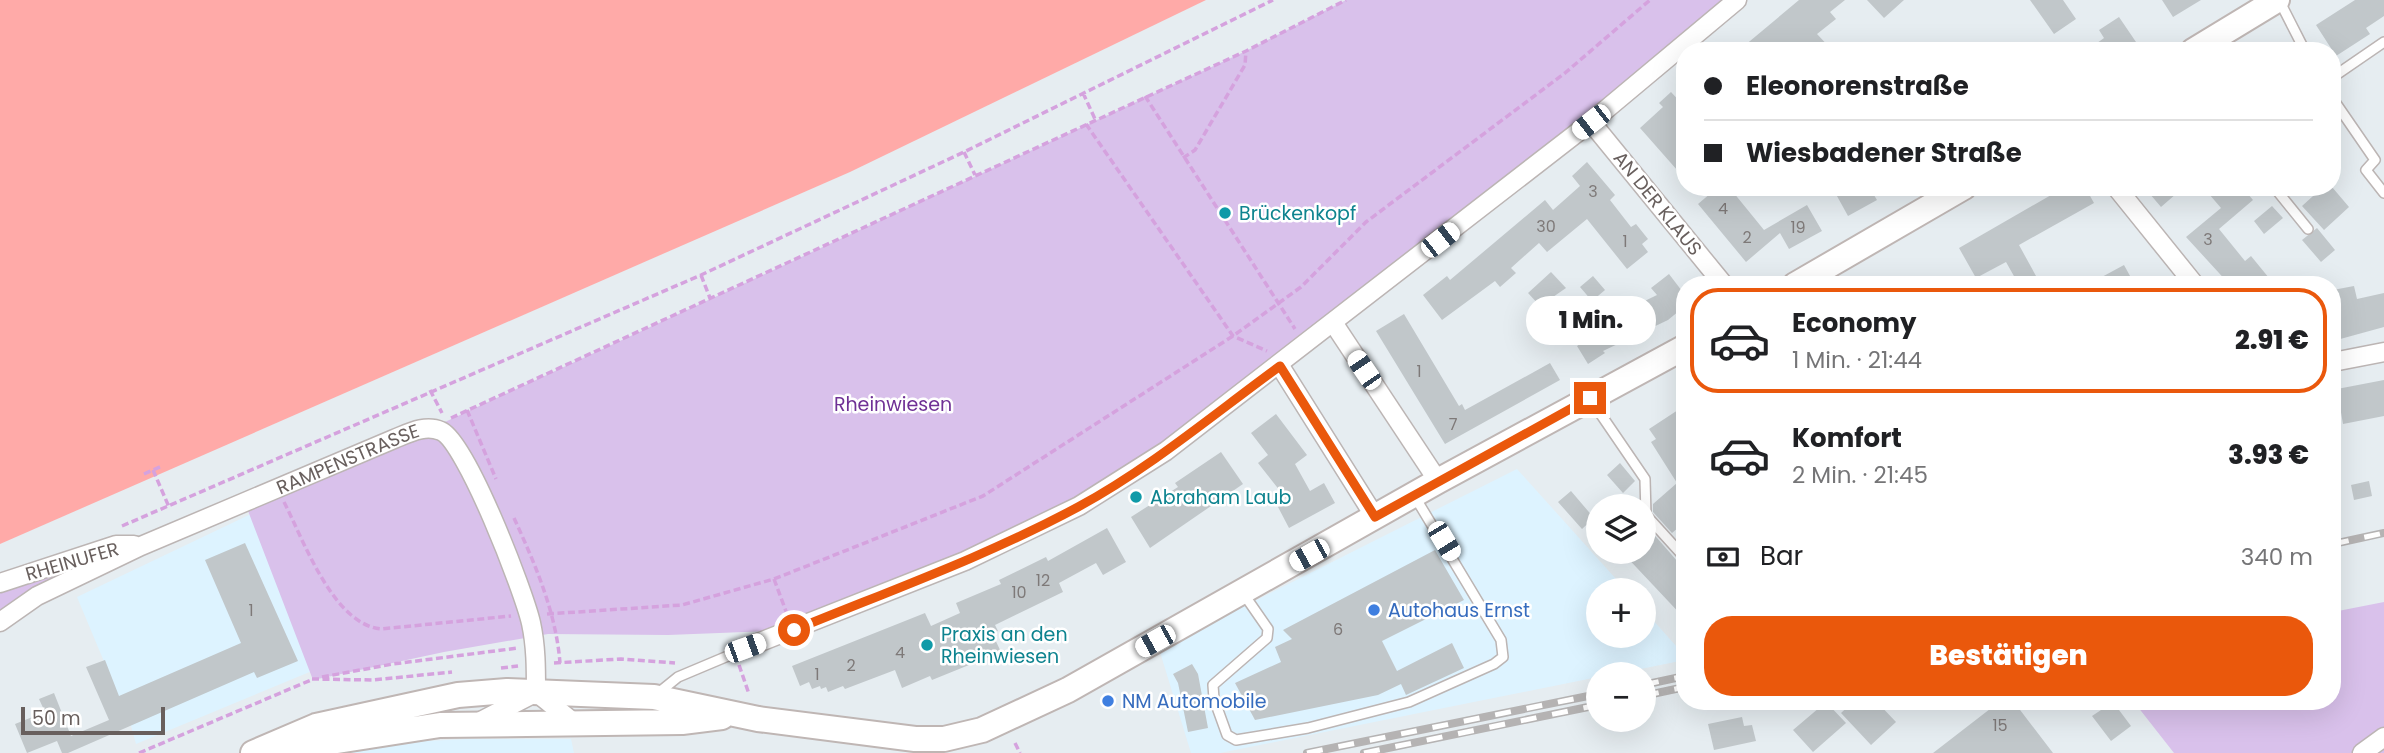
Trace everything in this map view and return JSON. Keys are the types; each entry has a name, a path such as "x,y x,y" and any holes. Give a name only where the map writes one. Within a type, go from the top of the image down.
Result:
{"main road":[{"path":"2208,42 2278,0"},
{"path":"1811,276 1948,196"},
{"path":"253,753 316,726 482,692 654,697 733,715 928,745 1006,720 1068,690 1438,481 1676,351"},
{"path":"263,753 408,729 476,723 682,722 733,715"}],"street":[{"path":"1687,42 1737,0"},
{"path":"740,650 965,561 1079,506 1167,451 1334,324 1591,122 1676,51"},
{"name":"AN DER KLAUS","path":"1591,122 1717,276"},
{"path":"2123,196 2188,276"},
{"path":"1334,324 1438,481"},
{"path":"2341,360 2384,352"},
{"path":"1280,366 1375,517"},
{"name":"RAMPENSTRASSE","path":"0,622 37,596 141,546 419,429 432,428 446,434 463,455 522,591 536,647 536,692"},
{"name":"RHEINUFER","path":"2,582 116,545 141,546"},
{"path":"476,723 536,692 573,722"},
{"path":"2362,753 2384,737"}],"lane":[{"path":"2278,0 2300,42"},
{"path":"2341,72 2384,42"},
{"path":"2341,111 2375,160 2366,170 2384,193"},
{"path":"2281,196 2308,229"},
{"path":"1590,398 1645,479 1646,515 1676,548"},
{"path":"1242,592 1268,629 1268,638 1213,685 1214,699 1227,735 1236,740 1308,728 1409,702 1494,664 1503,657 1501,640 1414,495"},
{"path":"654,697 678,677 740,650"}],"path":[{"path":"119,527 170,510 430,390 701,275 964,152 1273,0"},
{"path":"430,390 446,421 1246,51 1346,0"},
{"path":"560,663 551,614 682,606 774,579 983,496 1233,336 1301,287 1366,222 1566,73 1650,0"},
{"path":"1183,158 1195,149 1245,65 1246,51"},
{"path":"1083,93 1095,120"},
{"path":"1145,96 1306,345"},
{"path":"1086,124 1233,336 1270,353 1280,366"},
{"path":"964,152 975,175"},
{"path":"701,275 710,298"},
{"path":"145,474 162,466"},
{"path":"153,470 170,510"},
{"path":"278,489 338,603 363,624 381,629 518,616"},
{"path":"774,579 794,630"},
{"path":"139,753 312,679 393,664 523,647"},
{"path":"740,650 758,719"},
{"path":"550,664 621,659 680,663"},
{"path":"491,669 518,666"},
{"path":"312,679 373,680 465,671"},
{"path":"1015,743 1020,753"}],"shaded area":[{"path":"0,0 1206,0 850,172 0,544"},
{"path":"1517,469 1586,546 1586,564 1603,564 1615,578 1586,578 1586,648 1656,648 1656,624 1676,646 1676,662 1656,666 1656,662 1586,662 1586,679 1220,753 1191,753 1159,649"},
{"path":"251,514 312,671 136,744 77,597"},
{"path":"468,739 571,739 574,753 336,753 385,743"}],"green space":[{"name":"Rheinwiesen","path":"1346,0 1737,0 1687,42 1676,42 1676,51 1591,122 1079,506 794,630 668,635 548,634 444,652 313,680 245,503 432,428 1246,51"},
{"path":"56,571 59,576 0,614 0,573"},
{"path":"2384,602 2384,753 2174,753 2140,710 2341,710 2341,610"}],"building":[{"path":"1799,0 1845,0 1830,12 1836,19 1817,34 1825,42 1749,42"},
{"path":"1867,0 1904,0 1884,18"},
{"path":"2030,0 2063,0 2076,19 2054,34"},
{"path":"2162,0 2201,0 2173,17"},
{"path":"2355,0 2384,0 2384,16 2366,28 2370,34 2341,53 2341,42 2327,42 2316,25"},
{"path":"2119,17 2136,42 2098,42 2104,38 2099,30"},
{"path":"1671,92 1676,97 1676,169 1640,128 1663,107 1659,103"},
{"path":"1587,162 1615,195 1610,200 1631,227 1636,224 1648,239 1642,244 1648,252 1627,269 1587,219 1547,252 1539,243 1511,268 1516,273 1500,287 1495,281 1442,320 1423,295 1447,276 1450,280 1545,200 1553,210 1580,186 1572,176"},
{"path":"1707,196 1736,196 1764,230 1807,205 1822,231 1789,249 1780,233 1746,262 1698,204"},
{"path":"1837,196 1875,196 1877,200 1848,216"},
{"path":"2049,196 2090,196 2094,203 2019,245 2036,276 2014,276 2006,262 1975,276 1959,248"},
{"path":"2152,196 2174,196 2161,207"},
{"path":"2211,196 2250,196 2253,200 2219,229 2245,261 2251,256 2267,276 2222,276 2186,237 2221,208"},
{"path":"2313,196 2340,196 2349,207 2324,230 2302,206"},
{"path":"2272,206 2283,218 2264,234 2254,221"},
{"path":"2317,228 2335,250 2321,262 2302,240"},
{"path":"2124,265 2130,276 2104,276"},
{"path":"1551,272 1566,288 1540,306 1528,293"},
{"path":"1669,274 1676,283 1676,313 1668,320 1603,351 1605,353 1588,364 1577,346 1616,321 1614,316 1657,295 1651,288"},
{"path":"1593,276 1605,290 1592,301 1580,287"},
{"path":"2354,286 2357,299 2384,293 2384,327 2341,339 2341,288"},
{"path":"1404,314 1459,406 1462,404 1465,410 1550,363 1560,380 1445,444 1376,331"},
{"path":"2384,380 2384,416 2343,424 2341,388"},
{"path":"1676,411 1676,481 1651,442 1656,439 1649,429"},
{"path":"1276,414 1307,455 1295,464 1310,491 1324,483 1335,503 1289,528 1278,507 1288,501 1258,463 1268,455 1251,433"},
{"path":"1221,452 1243,484 1150,548 1131,517 1178,487 1175,483"},
{"path":"1620,463 1635,481 1623,493 1607,475"},
{"path":"2369,481 2372,496 2354,500 2351,485"},
{"path":"1676,484 1676,530 1672,533 1656,515 1656,501"},
{"path":"1571,491 1586,509 1586,525 1582,529 1558,502"},
{"path":"1107,528 1126,562 1103,575 1096,563 1059,583 1063,592 995,625 998,631 992,633 1001,652 932,680 930,676 902,688 895,670 845,689 843,686 828,692 826,687 812,689 809,682 800,686 792,666 925,613 931,626 960,613 956,603 1001,584 999,580 1046,557 1048,561"},
{"path":"1656,537 1676,560 1676,609 1656,588 1656,578 1646,578 1633,564 1656,564"},
{"path":"245,543 298,661 257,678 254,672 68,753 62,753 57,741 27,753 15,724 45,712 39,699 54,693 71,736 109,720 86,667 105,660 119,696 241,643 205,560"},
{"path":"1435,550 1464,600 1382,641 1397,671 1452,643 1464,668 1406,695 1401,684 1378,695 1255,720 1235,683 1281,662 1275,647 1292,639 1283,630"},
{"path":"1192,664 1198,674 1208,728 1188,732 1178,683 1173,674"},
{"path":"1817,710 1834,710 1846,723 1813,752 1793,730"},
{"path":"1844,710 1885,710 1896,722 1871,745 1841,713"},
{"path":"1989,710 2020,710 2053,753 1933,753"},
{"path":"2101,710 2119,710 2131,726 2111,741 2092,716"},
{"path":"1742,717 1744,726 1752,725 1756,741 1714,750 1708,724"}],"railway":[{"path":"2341,542 2384,533"},
{"path":"1656,682 1676,678"},
{"path":"1656,693 1676,689"},
{"path":"1307,753 1586,696"},
{"path":"1364,753 1586,707"}],"place":[{"name":"Brückenkopf","path":"1225,213"},
{"name":"Abraham Laub","path":"1136,497"},
{"name":"Autohaus Ernst","path":"1374,610"},
{"name":"Praxis an den Rheinwiesen","path":"927,645"},
{"name":"NM Automobile","path":"1108,701"}],"route":[{"path":"794,630 965,561 1079,506 1167,451 1280,366 1375,517 1590,398"}]}
